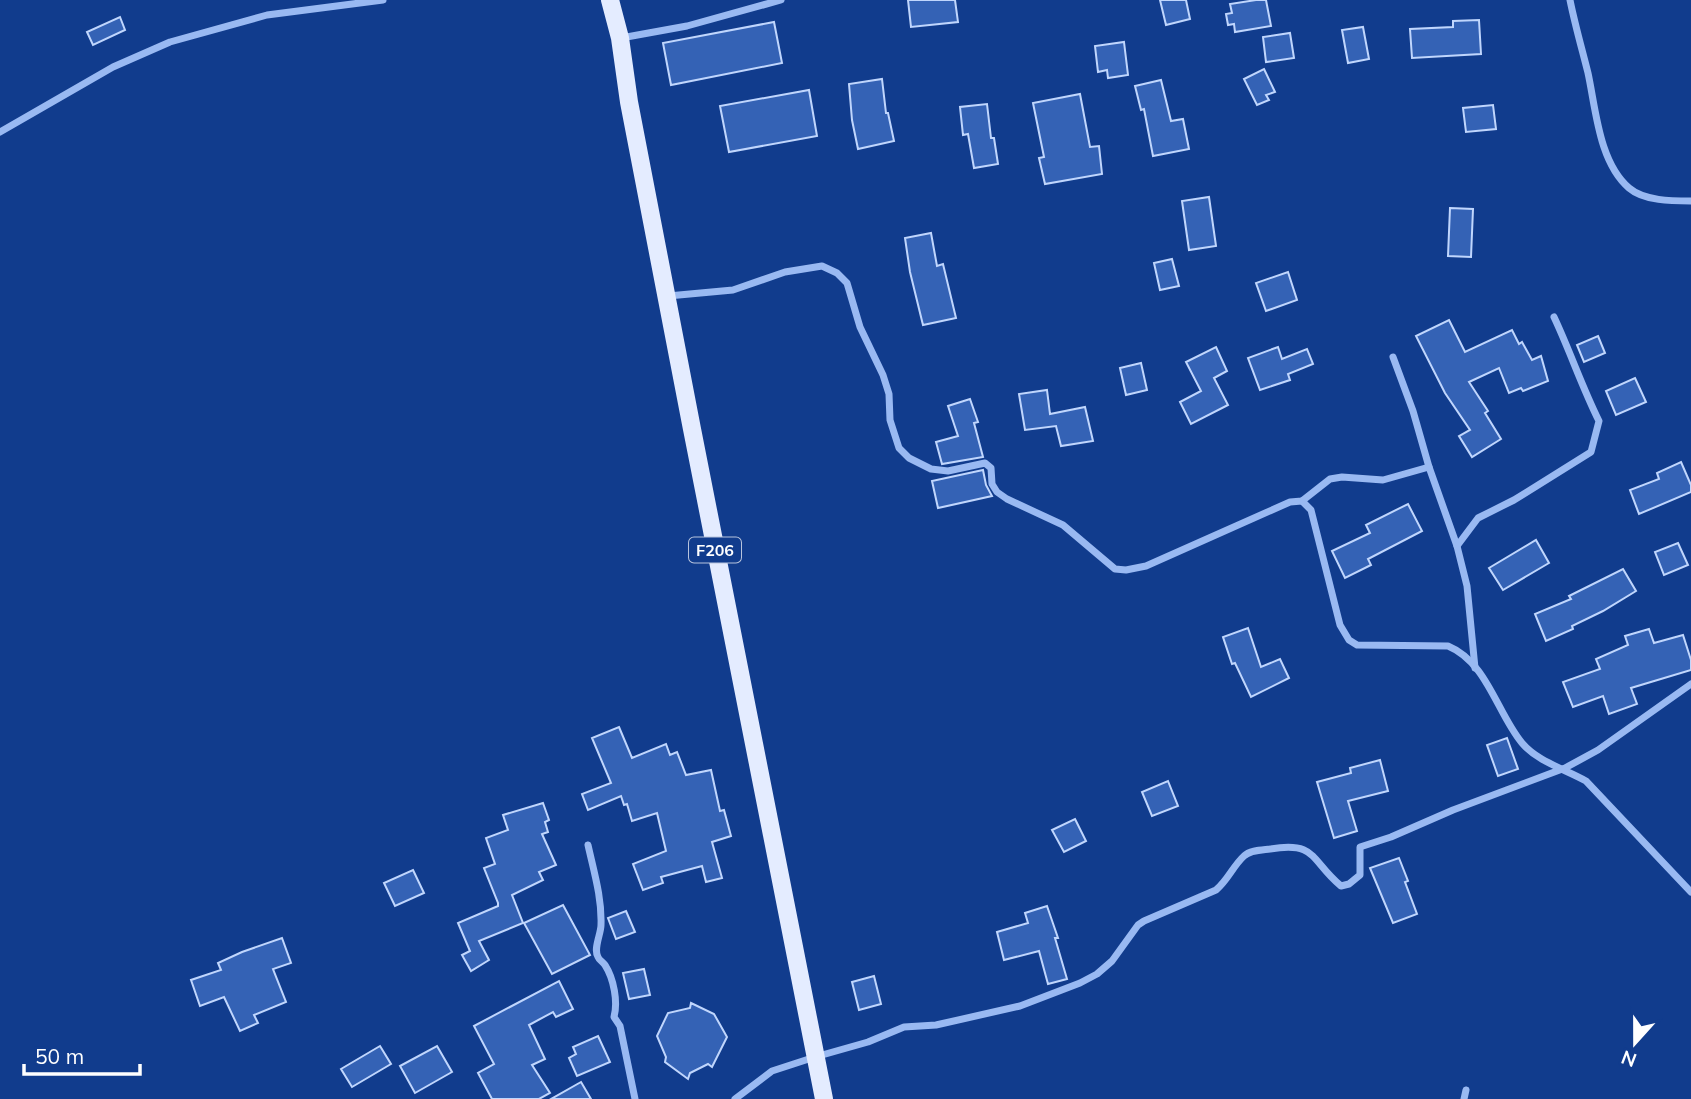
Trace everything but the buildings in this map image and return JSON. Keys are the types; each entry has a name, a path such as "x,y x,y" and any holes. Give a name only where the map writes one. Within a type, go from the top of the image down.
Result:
{"main road":[{"name":"F206","path":"610,0 620,38 629,102 666,297 824,1099"}],"street":[{"path":"0,132 113,67 170,42 267,15 383,0"},
{"path":"620,38 687,26 781,0"},
{"path":"1570,0 1576,35 1604,144 1614,170 1630,189 1655,199 1691,201"},
{"path":"666,297 733,290 785,272 822,266 836,273 848,283 860,327 883,375 890,419 899,448 909,458 931,469 948,471 985,463 990,468 992,484 997,492 1063,525 1115,569 1146,566 1290,502 1302,501 1330,479 1342,477 1383,480 1429,467"},
{"path":"1457,546 1478,518 1514,500 1591,452 1599,421 1553,317"},
{"path":"1393,358 1457,546 1467,586 1475,669"},
{"path":"1302,501 1311,510 1340,625 1349,640 1357,645 1448,646 1460,651 1491,687 1510,727 1523,744 1545,762 1565,768 1586,781 1691,892"},
{"path":"735,1099 772,1072 868,1042 904,1027 936,1025 1020,1006 1080,983 1097,974 1112,961 1138,925 1216,890 1226,881 1244,855 1252,852 1300,846 1341,886 1349,884 1360,875 1360,847 1565,768 1598,750 1691,684"},
{"path":"588,845 600,895 601,929 597,957 605,965 614,991 614,1017 620,1026 635,1099"}]}
